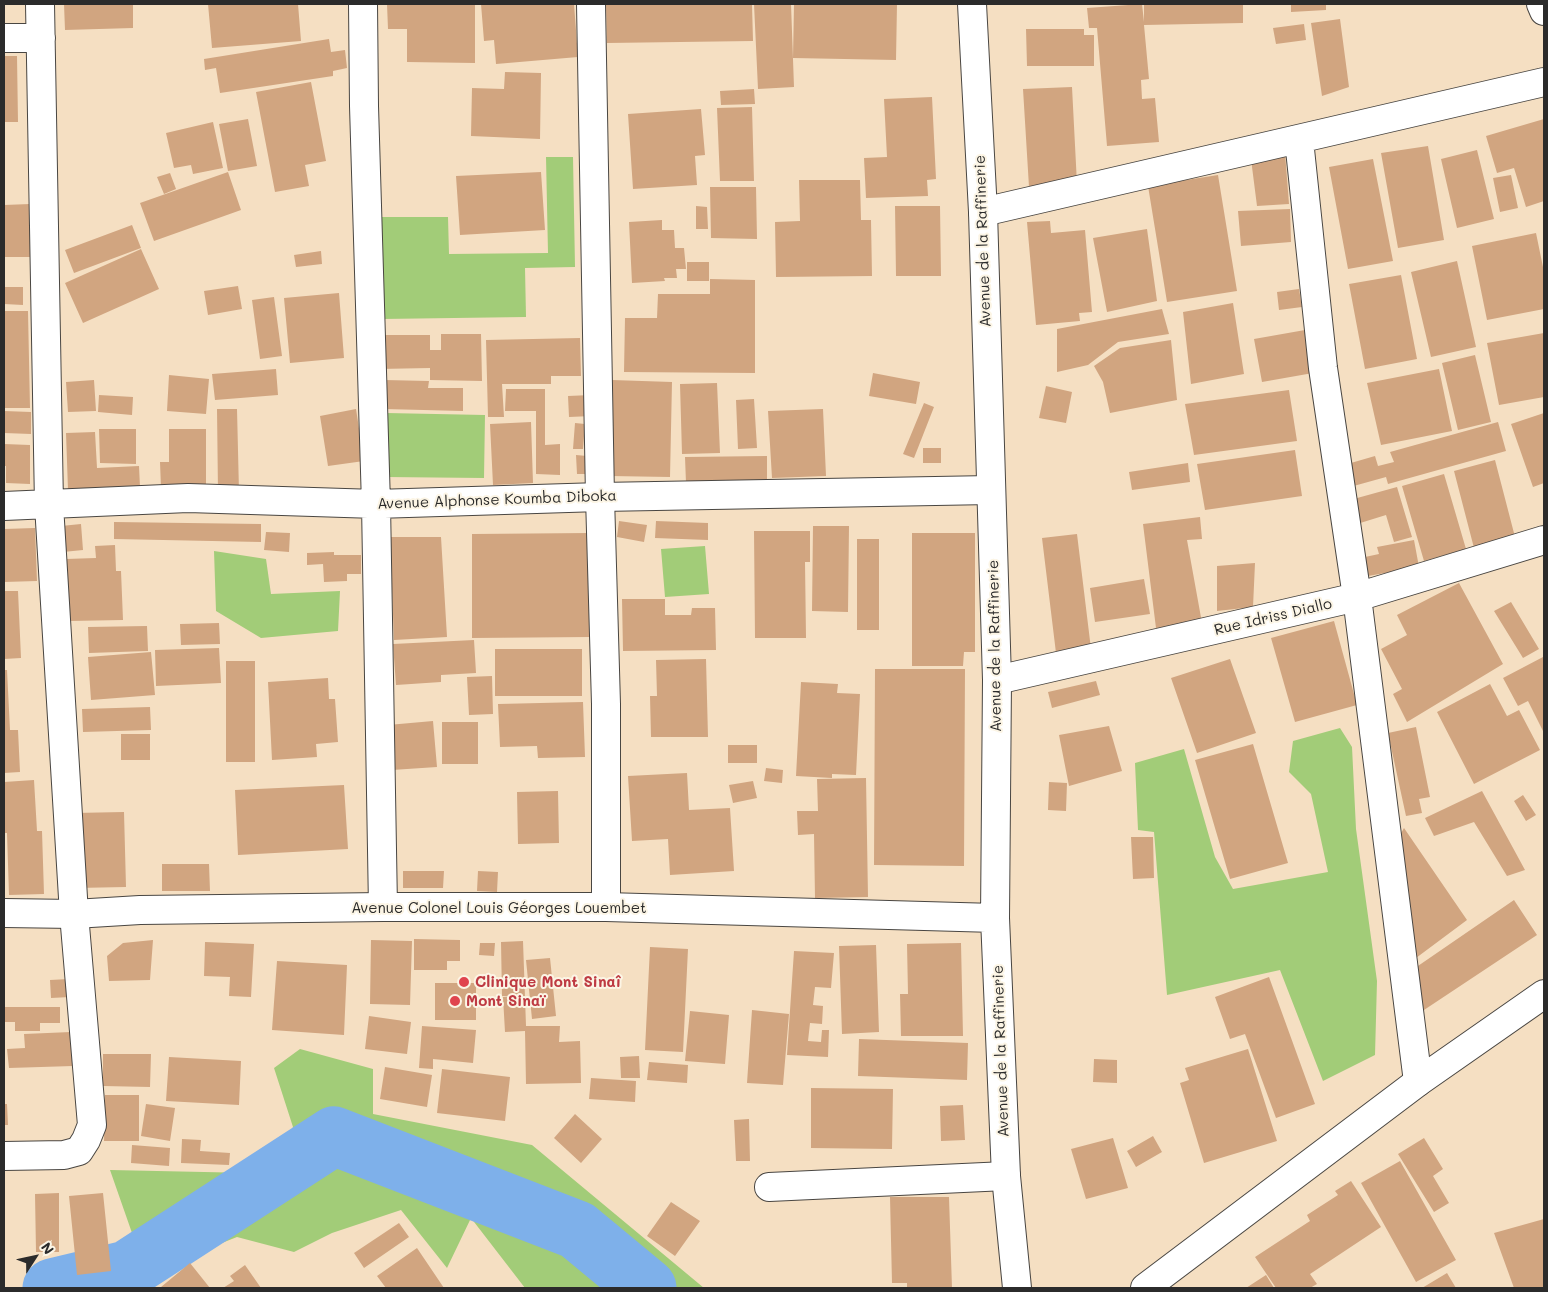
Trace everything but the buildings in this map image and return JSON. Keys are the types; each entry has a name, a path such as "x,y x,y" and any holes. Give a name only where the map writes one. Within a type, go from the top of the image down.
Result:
{"main road":[{"path":"4,1156 64,1155 79,1151 92,1125 74,914 49,505 40,4"},
{"path":"363,4 364,106 376,504 383,907"},
{"path":"591,4 600,497 606,704 606,907"},
{"name":"Avenue de la Raffinerie","path":"972,4 983,212 997,680 995,918 1006,1176 1017,1288"},
{"path":"1541,4 1544,11"},
{"path":"4,38 41,38"},
{"path":"983,212 1544,82"},
{"path":"1299,140 1323,368 1357,598 1418,1082"},
{"name":"Avenue Alphonse Koumba Diboka","path":"4,506 188,498 376,504 600,497 991,490"},
{"name":"Rue Idriss Diallo","path":"997,680 1357,598 1544,540"},
{"name":"Avenue Colonel Louis Géorges Louembet","path":"4,913 74,914 140,910 383,907 606,907 995,918"},
{"path":"1145,1288 1418,1082 1544,994"},
{"path":"768,1187 1006,1176"}],"green space":[{"path":"546,157 573,157 575,267 525,268 526,317 382,319 380,217 448,217 449,254 548,253"},
{"path":"386,413 485,415 484,478 386,477"},
{"path":"705,546 709,594 665,597 661,549"},
{"path":"214,551 266,559 271,594 340,591 338,631 261,638 216,611"},
{"path":"1340,728 1352,747 1356,829 1377,981 1375,1055 1323,1081 1280,970 1167,995 1154,832 1138,830 1135,763 1184,749 1215,857 1233,889 1328,872 1311,794 1289,772 1293,741"},
{"path":"300,1049 373,1069 373,1114 532,1145 704,1288 525,1288 471,1218 447,1268 401,1210 332,1233 294,1252 237,1237 146,1273 110,1170 251,1173 275,1161 293,1127 274,1068"}],"waterway":[{"path":"52,1288 127,1270 334,1136 577,1230 647,1288"}],"place":[{"name":"Clinique Mont Sinaî","path":"464,982"},
{"name":"Mont Sinaï","path":"455,1001"}]}
